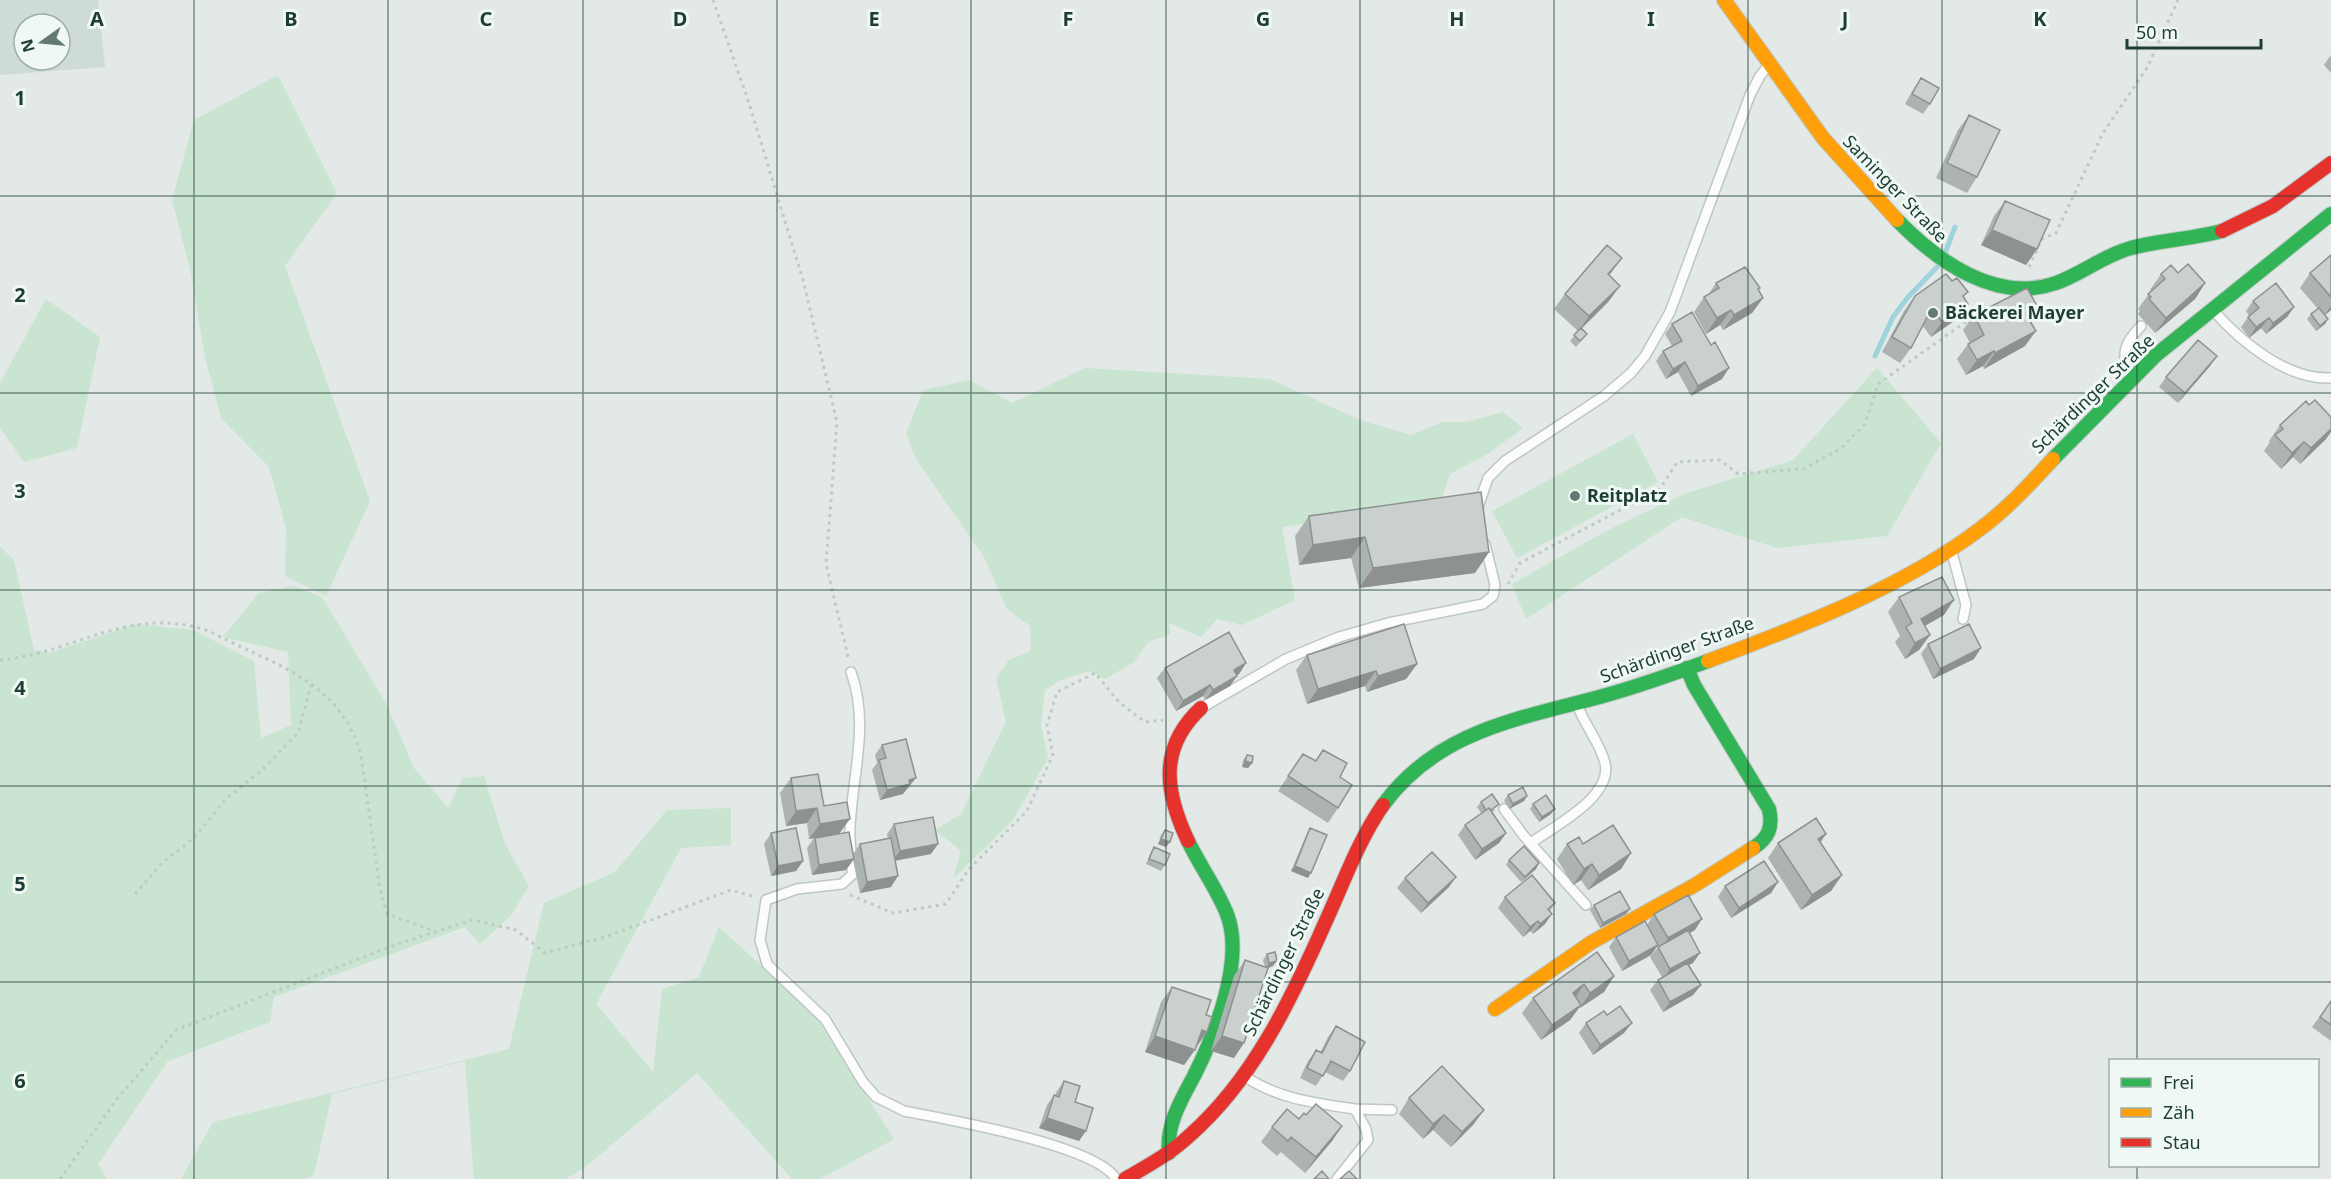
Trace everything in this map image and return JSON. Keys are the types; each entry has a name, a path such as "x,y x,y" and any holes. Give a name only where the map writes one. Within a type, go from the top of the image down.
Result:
{"street":[{"name":"Saminger Straße","path":"1724,0 1768,66 1836,156 1927,249 1952,267 1981,280 2020,287 2048,286 2067,279 2116,252 2206,235 2253,219 2286,199 2331,163"},
{"name":"Schärdinger Straße","path":"1125,1179 1169,1153 1212,1114 1244,1075 1279,1022 1370,829 1403,778 1427,758 1453,743 1488,729 1687,668 1898,579 1951,548 1987,524 2016,497 2130,379 2212,309 2331,214"},
{"path":"1496,1010 1592,942 1695,885 1758,845 1768,833 1772,822 1769,809 1694,685 1687,668"},
{"path":"1169,1153 1167,1136 1203,1058 1224,996 1232,943 1231,923 1225,907 1190,846 1176,810 1171,786 1170,764 1175,741 1184,724 1201,708"}],"lane":[{"path":"1479,513 1479,502 1488,478 1505,461 1604,396 1631,373 1645,356 1670,312 1750,95 1768,66"},
{"path":"2212,309 2242,339 2276,362 2301,375 2331,378"},
{"path":"2130,379 2123,362 2125,343 2141,326"},
{"path":"1201,708 1286,659 1339,637 1388,623 1483,604 1493,596 1495,585 1482,534"},
{"path":"1951,548 1966,605 1963,620"},
{"path":"851,672 857,688 861,725 850,829 852,876 842,884 797,889 766,900 760,940 767,964 825,1019 863,1082 876,1096 904,1111 1019,1136 1064,1150 1104,1166 1116,1179"},
{"path":"1531,843 1596,794 1605,777 1605,764 1600,750 1582,719 1577,703"},
{"path":"1504,809 1586,905"},
{"path":"1244,1075 1263,1089 1301,1101 1355,1109 1392,1110"},
{"path":"1336,1179 1368,1140 1366,1129 1355,1109"}],"path":[{"path":"713,0 748,100 803,280 837,422 826,564 851,672"},
{"path":"1505,590 1520,563 1660,489 1677,462 1720,460 1738,474 1765,473 1803,469 1839,449 1865,424 1878,384 1936,341 2020,287 2042,239 2056,233 2103,133 2147,68 2178,0"},
{"path":"0,660 33,656 113,629 159,621 191,625 209,631 312,682 335,704 357,737 362,755 380,889 387,914 436,931"},
{"path":"842,884 851,898 893,913 946,904 969,869 1027,812 1053,755 1047,725 1058,692 1095,673 1119,702 1145,722 1170,718"},
{"path":"135,894 160,864 195,837 225,800 262,770 298,733 312,682"},
{"path":"60,1179 117,1099 176,1030 305,979 472,920 516,930 545,953 605,937 731,890 766,900"}],"shaded area":[{"path":"0,0 98,0 105,67 72,70 72,12 12,12 12,72 39,72 0,75"}],"green space":[{"path":"278,75 337,193 285,266 370,501 326,596 285,576 286,528 269,467 221,418 205,357 190,269 172,200 194,120"},
{"path":"46,299 100,337 77,448 24,462 0,428 0,383"},
{"path":"1085,368 1270,379 1360,420 1411,435 1443,422 1466,422 1503,412 1523,428 1489,453 1450,474 1439,506 1282,527 1295,600 1242,625 1217,619 1201,637 1169,623 1171,634 1148,642 1134,662 1105,679 1089,671 1061,680 1045,690 1041,725 1048,758 1013,820 953,879 961,851 935,830 961,814 1006,722 996,678 1009,660 1031,651 1030,626 1007,609 984,557 916,459 906,434 923,390 969,380 1012,403"},
{"path":"1877,368 1941,443 1887,536 1777,548 1682,517 1526,619 1512,584 1612,528 1684,494 1793,460"},
{"name":"Reitplatz","path":"1633,434 1658,482 1517,558 1492,511"},
{"path":"0,547 14,560 34,650 49,653 136,624 193,630 254,661 261,738 291,725 288,652 223,637 259,593 294,586 322,597 386,703 414,768 448,808 463,778 484,776 505,844 529,886 512,914 480,944 465,927 274,997 270,1022 168,1061 98,1164 107,1179 0,1179"},
{"path":"731,808 731,845 681,848 596,1004 653,1072 662,989 699,977 719,927 814,1014 894,1139 820,1179 792,1179 697,1073 583,1169 565,1179 474,1179 465,1061 332,1094 314,1175 305,1179 181,1179 213,1122 509,1049 544,903 615,872 667,810"}],"building":[{"path":"1921,78 1939,88 1930,104 1912,94"},
{"path":"1969,115 2000,130 1977,177 1947,163"},
{"path":"2005,201 2050,220 2037,249 1992,230"},
{"path":"1607,245 1622,258 1608,274 1620,286 1589,316 1565,294"},
{"path":"2331,255 2331,297 2310,273"},
{"path":"2188,264 2205,283 2166,318 2149,299 2151,297 2148,294 2165,279 2161,274 2171,265 2178,273"},
{"path":"1745,267 1760,288 1758,289 1763,298 1734,315 1731,310 1717,318 1704,297 1719,288 1716,283"},
{"path":"1946,274 1952,281 1957,278 1968,292 1963,296 1968,304 1942,322 1932,308 1911,348 1892,337 1915,296"},
{"path":"2276,283 2294,307 2273,323 2269,318 2256,327 2248,317 2259,308 2253,301"},
{"path":"2027,288 2040,311 2028,318 2036,331 1977,360 1968,344 1984,335 1974,315"},
{"path":"2319,308 2328,319 2320,326 2311,314"},
{"path":"1692,312 1711,345 1715,342 1729,368 1698,386 1685,362 1673,369 1663,351 1682,341 1672,324"},
{"path":"1581,328 1587,334 1580,341 1574,335"},
{"path":"2198,340 2217,356 2185,393 2166,377"},
{"path":"2315,400 2331,417 2331,429 2311,448 2304,442 2292,453 2275,435 2283,429 2280,425 2306,401 2309,405"},
{"path":"1481,492 1489,552 1373,568 1365,537 1313,545 1309,516"},
{"path":"1942,577 1954,600 1921,619 1930,635 1915,643 1906,627 1912,623 1899,597"},
{"path":"1404,624 1417,664 1378,676 1376,671 1318,689 1307,655"},
{"path":"1969,624 1981,648 1940,669 1928,644"},
{"path":"1229,632 1246,663 1234,670 1237,676 1213,690 1210,685 1183,701 1165,668"},
{"path":"906,739 916,778 909,780 910,784 887,790 879,760 886,758 882,745"},
{"path":"1323,750 1347,763 1340,777 1352,785 1338,808 1288,776 1303,754 1316,761"},
{"path":"1247,755 1253,756 1252,763 1245,761"},
{"path":"818,774 824,806 847,802 850,819 820,824 817,808 796,811 791,778"},
{"path":"1523,787 1527,796 1513,804 1508,795"},
{"path":"1492,794 1499,804 1491,810 1489,808 1486,810 1481,802"},
{"path":"1546,795 1555,809 1542,817 1533,804"},
{"path":"1489,808 1506,833 1482,849 1465,825"},
{"path":"933,817 938,844 900,851 894,824"},
{"path":"1816,818 1826,834 1818,839 1842,875 1812,895 1778,843"},
{"path":"1613,825 1631,853 1599,875 1592,864 1584,869 1567,844 1579,837 1583,844"},
{"path":"796,828 803,861 778,866 771,833"},
{"path":"1310,828 1327,835 1311,873 1295,866"},
{"path":"1165,830 1173,833 1170,842 1161,839"},
{"path":"849,832 854,859 819,865 815,838"},
{"path":"891,838 898,876 867,882 860,844"},
{"path":"1524,846 1539,863 1525,877 1509,860"},
{"path":"1154,847 1170,854 1165,865 1149,859"},
{"path":"1432,852 1456,877 1428,903 1405,878"},
{"path":"1764,861 1778,882 1739,908 1725,886"},
{"path":"1532,875 1555,903 1548,909 1552,914 1540,924 1538,921 1530,927 1505,897"},
{"path":"1620,891 1630,909 1603,923 1594,905"},
{"path":"1688,895 1702,919 1668,938 1654,914"},
{"path":"1645,921 1658,945 1629,961 1616,937"},
{"path":"1688,930 1700,953 1670,969 1658,947"},
{"path":"1275,952 1277,961 1269,963 1267,954"},
{"path":"1597,952 1614,976 1590,993 1584,984 1573,993 1581,1005 1552,1025 1533,998"},
{"path":"1245,960 1268,968 1244,1043 1222,1036"},
{"path":"1687,963 1701,985 1670,1002 1658,980"},
{"path":"1172,987 1211,1000 1206,1015 1212,1017 1207,1032 1202,1030 1195,1050 1155,1036"},
{"path":"2331,1001 2331,1025 2320,1017"},
{"path":"1620,1006 1632,1023 1600,1045 1586,1023 1604,1011 1607,1015"},
{"path":"1336,1026 1365,1042 1350,1071 1331,1061 1323,1076 1307,1068 1316,1050 1322,1053"},
{"path":"1442,1066 1484,1110 1462,1132 1444,1115 1433,1124 1409,1098"},
{"path":"1064,1081 1080,1086 1075,1102 1093,1108 1086,1131 1047,1118 1054,1095 1059,1097"},
{"path":"1316,1104 1342,1126 1316,1157 1291,1137 1288,1141 1272,1127 1287,1109 1299,1119"},
{"path":"1322,1171 1329,1179 1314,1179"},
{"path":"1349,1171 1357,1179 1340,1179"}],"waterway":[{"path":"1944,256 1955,227"},
{"path":"1875,356 1893,317 1908,297 1938,266"}],"traffic: fast":[{"path":"2053,459 2156,355 2331,214"},
{"path":"1897,220 1930,250 1969,275 2011,288 2034,288 2056,283 2131,248 2222,231"},
{"path":"1383,805 1405,780 1429,760 1482,731 1630,688 1708,661"},
{"path":"1687,668 1694,685 1769,809 1768,832 1763,840 1753,848"},
{"path":"1169,1153 1172,1123 1211,1040 1225,997 1232,953 1232,933 1227,914 1188,841"}],"traffic: slow":[{"path":"1724,0 1823,138 1897,220"},
{"path":"1708,661 1813,620 1884,588 1918,569 1950,550 1990,521 2018,496 2053,459"},
{"path":"1495,1009 1592,942 1695,885 1753,848"}],"traffic: jam":[{"path":"2222,231 2273,206 2331,163"},
{"path":"1188,841 1174,805 1170,771 1172,755 1178,739 1187,723 1201,708"},
{"path":"1125,1179 1166,1154 1189,1136 1212,1114 1251,1064 1284,1009 1358,848 1383,805"}],"place":[{"name":"Bäckerei Mayer","path":"1933,313"},
{"name":"Reitplatz","path":"1575,496"}]}
